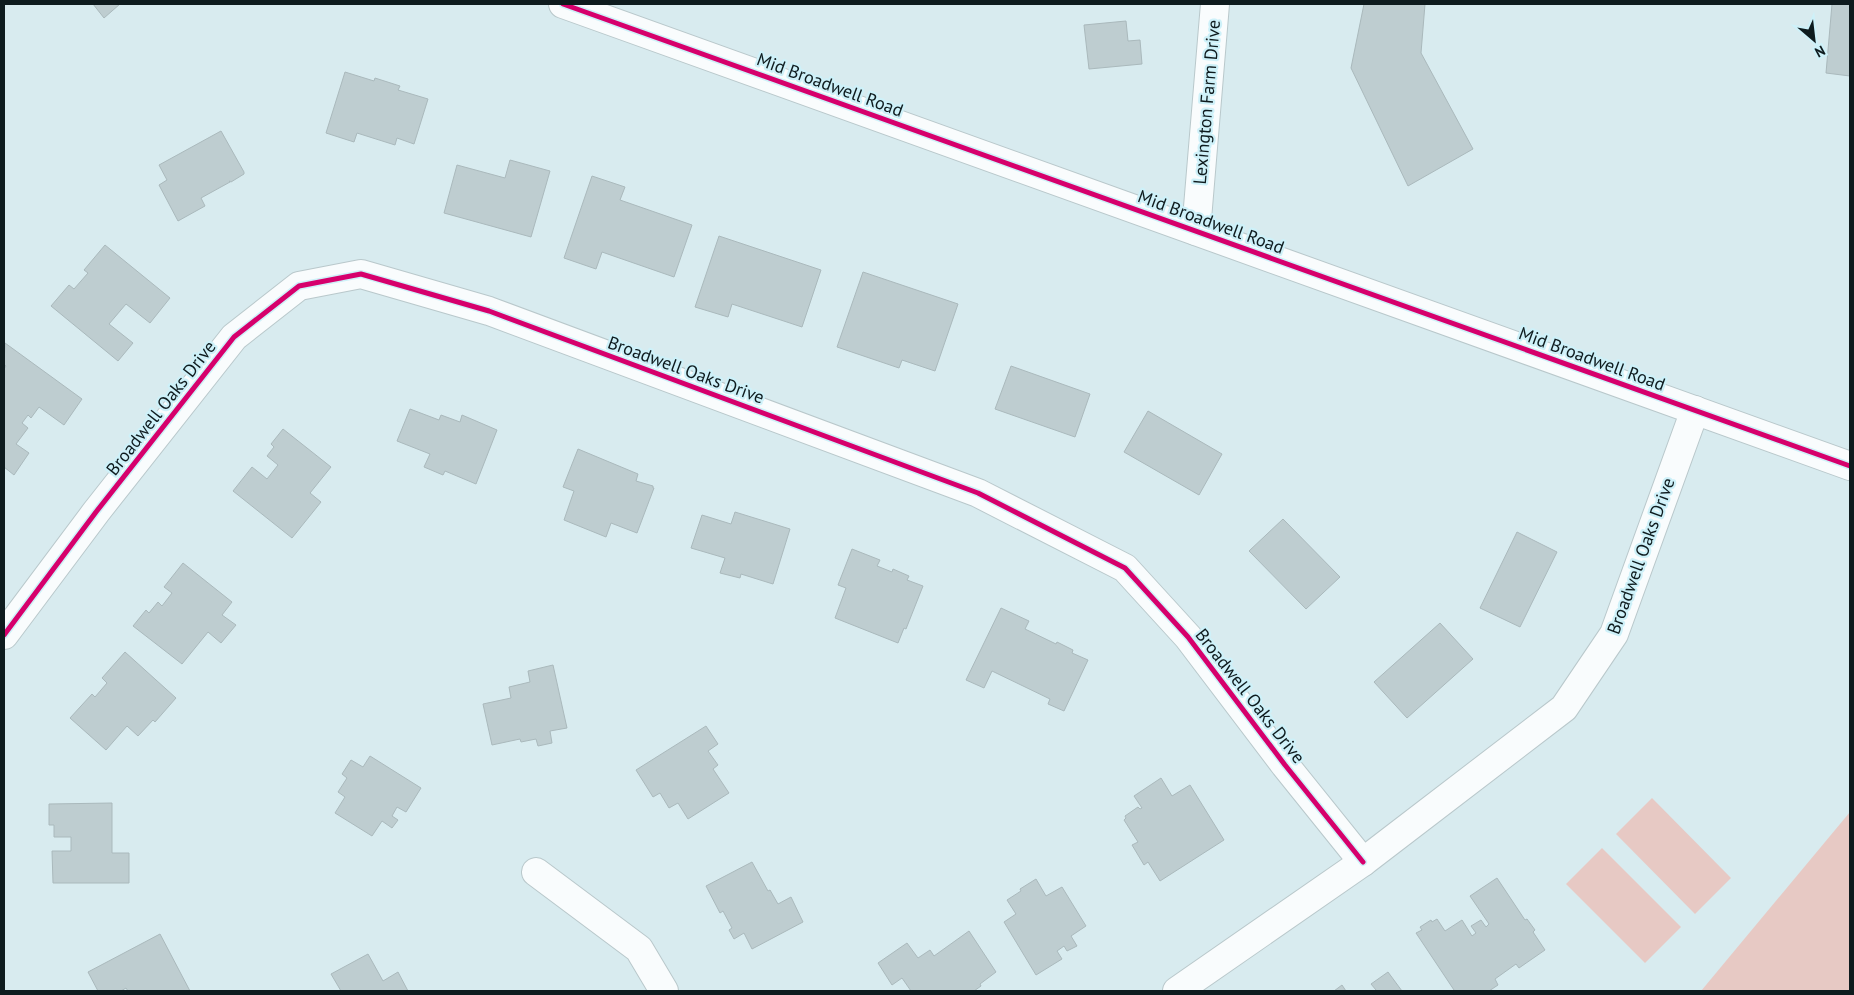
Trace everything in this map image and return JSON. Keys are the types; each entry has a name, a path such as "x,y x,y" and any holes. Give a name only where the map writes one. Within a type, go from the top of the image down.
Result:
{"street":[{"name":"Mid Broadwell Road","path":"563,4 1850,466"},
{"name":"Lexington Farm Drive","path":"1196,231 1215,4"},
{"name":"Broadwell Oaks Drive","path":"4,635 96,512 234,337 300,286 361,274 489,311 978,493 1125,568 1188,637 1286,766 1363,862"},
{"name":"Broadwell Oaks Drive","path":"1177,991 1363,862 1564,708 1614,634 1695,410"},
{"path":"536,872 640,949 664,991"}],"shaded area":[{"path":"1652,798 1731,878 1695,914 1616,834"},
{"path":"1850,812 1850,991 1701,991"},
{"path":"1602,848 1681,927 1645,963 1566,884"}],"building":[{"path":"93,4 120,4 104,18"},
{"path":"1364,4 1425,4 1421,53 1473,149 1408,186 1351,68"},
{"path":"1832,4 1850,4 1850,76 1826,73"},
{"path":"1126,21 1128,41 1140,40 1142,64 1089,69 1084,25"},
{"path":"345,72 374,81 375,78 400,86 398,90 428,99 414,144 397,138 395,145 357,133 354,142 326,133"},
{"path":"221,131 244,174 201,198 205,206 178,221 159,185 167,180 159,165"},
{"path":"510,160 550,171 531,237 444,213 457,165 505,178"},
{"path":"592,176 625,187 620,200 692,225 674,277 602,252 596,269 564,258"},
{"path":"719,236 821,270 802,327 732,304 728,317 695,307"},
{"path":"105,245 170,298 150,323 126,304 109,324 133,343 118,361 51,306 69,285 74,289 88,273 84,270"},
{"path":"863,272 958,304 935,371 902,360 899,368 837,347"},
{"path":"5,343 82,399 64,425 39,407 31,418 28,415 22,423 28,428 16,444 29,453 14,475 4,467"},
{"path":"1011,366 1090,394 1075,437 995,409"},
{"path":"410,409 439,420 441,415 460,422 462,415 497,430 476,484 445,471 443,475 424,467 430,454 397,441"},
{"path":"1148,411 1222,454 1199,495 1124,452"},
{"path":"283,429 331,467 310,493 321,502 292,538 233,491 252,467 267,479 278,465 267,456 274,447 271,444"},
{"path":"578,449 638,474 636,481 653,486 654,488 637,533 611,523 606,537 564,520 574,491 563,487"},
{"path":"735,512 790,529 773,584 741,574 740,578 720,573 725,558 691,548 702,515 731,524"},
{"path":"1283,519 1340,577 1306,609 1249,551"},
{"path":"1517,532 1557,552 1520,627 1480,608"},
{"path":"852,549 880,560 877,566 892,572 893,569 909,576 907,580 923,586 906,629 904,628 898,643 835,618 846,588 838,585"},
{"path":"183,563 232,602 222,615 236,625 221,643 208,632 182,664 133,626 146,610 149,613 158,602 162,606 172,593 164,587"},
{"path":"1001,608 1029,621 1025,629 1056,644 1057,642 1073,650 1072,653 1088,660 1064,711 1048,704 1050,699 992,671 984,688 966,680"},
{"path":"1440,623 1473,659 1407,718 1374,682"},
{"path":"125,652 176,698 155,722 153,720 138,736 127,726 106,750 70,718 92,694 95,697 107,683 102,678"},
{"path":"553,665 567,728 550,731 552,743 538,746 536,739 521,742 520,739 492,745 483,704 511,698 509,687 530,682 528,671"},
{"path":"706,726 718,744 708,751 718,765 713,769 729,793 688,819 678,803 669,808 660,793 653,797 636,770"},
{"path":"370,756 421,788 406,812 397,807 392,816 398,820 392,828 382,821 372,836 335,813 345,797 338,792 347,778 342,774 351,760 363,767"},
{"path":"1161,778 1172,796 1190,785 1224,840 1160,881 1148,862 1144,865 1132,845 1138,842 1124,820 1125,816 1138,807 1142,808 1134,796"},
{"path":"112,803 112,853 129,853 129,883 53,883 52,851 71,851 71,837 54,837 54,825 49,825 49,804"},
{"path":"752,862 768,891 770,890 778,904 791,897 803,922 752,949 744,933 734,939 729,930 732,928 723,911 720,913 706,886"},
{"path":"1497,878 1525,920 1527,919 1535,930 1533,932 1545,950 1519,968 1516,964 1495,979 1498,985 1489,991 1453,991 1416,933 1422,930 1420,927 1431,920 1432,922 1437,919 1445,931 1462,920 1472,936 1476,933 1471,926 1481,920 1486,927 1489,924 1470,896"},
{"path":"1036,879 1046,896 1062,887 1086,926 1071,936 1077,946 1067,951 1064,946 1057,951 1062,959 1036,975 1004,922 1016,914 1007,900"},
{"path":"969,931 996,972 974,991 911,991 902,978 892,985 878,963 907,943 918,958 930,950 934,956"},
{"path":"160,934 190,991 128,991 126,988 121,991 98,991 88,972"},
{"path":"368,954 383,981 398,972 408,991 341,991 331,974"},
{"path":"1388,972 1402,991 1373,991 1376,990 1371,984"},
{"path":"1342,985 1346,991 1334,991"}],"cycle path":[{"path":"563,4 1850,466"},
{"path":"4,635 96,512 234,337 299,286 361,274 489,311 978,493 1125,568 1188,637 1285,765 1363,862"}]}
